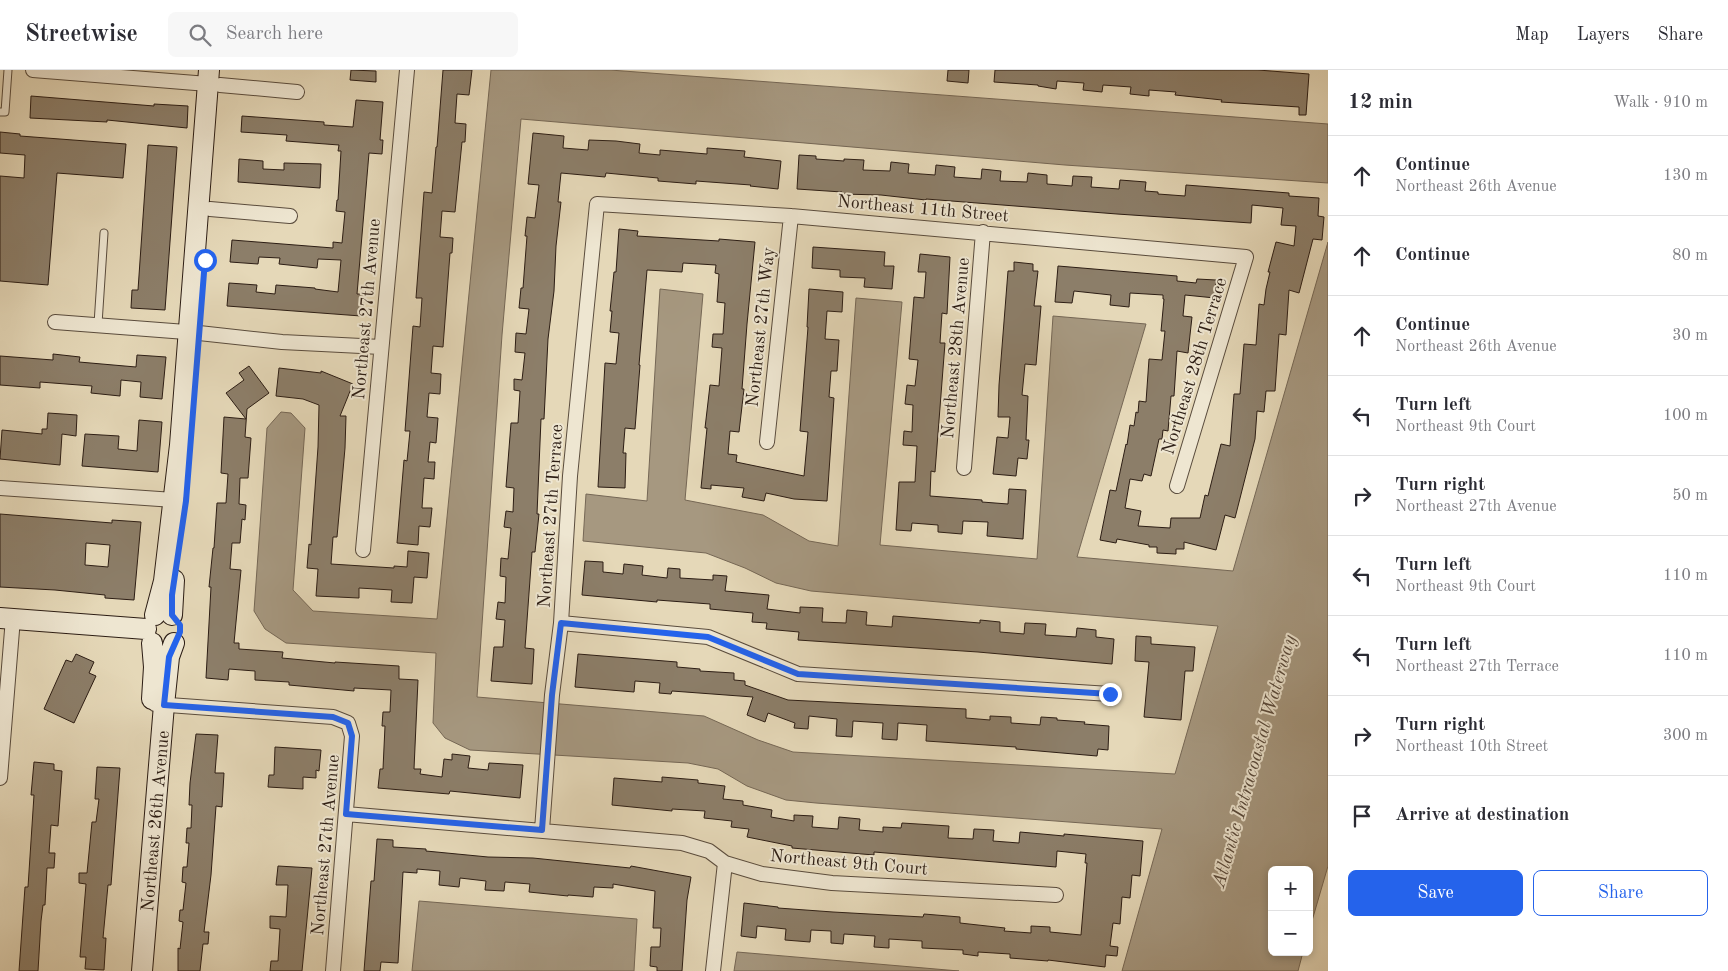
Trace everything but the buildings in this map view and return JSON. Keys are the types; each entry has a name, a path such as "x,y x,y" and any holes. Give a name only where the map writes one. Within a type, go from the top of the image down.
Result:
{"street":[{"path":"33,70 214,77 297,92"},
{"name":"Northeast 27th Avenue","path":"363,550 406,70"},
{"path":"194,332 210,209 214,77"},
{"path":"174,643 162,647 156,626 172,595 214,77"},
{"name":"Northeast 11th Street","path":"597,204 791,216 1246,256"},
{"name":"Northeast 27th Terrace","path":"542,830 552,695 561,623 570,476 597,204"},
{"path":"210,209 290,216"},
{"name":"Northeast 27th Way","path":"767,442 791,216"},
{"name":"Northeast 28th Avenue","path":"964,468 983,232"},
{"name":"Northeast 28th Terrace","path":"1177,486 1246,256"},
{"path":"55,322 194,332 282,342 381,347"},
{"path":"0,488 180,500"},
{"path":"0,778 7,618 156,626"},
{"path":"561,623 708,637 798,674 1110,694"},
{"name":"Northeast 26th Avenue","path":"131,971 149,777 158,704 169,657 178,638 180,625 156,626 154,668 158,704 142,971"},
{"name":"Northeast 27th Avenue","path":"158,704 333,717 348,723 352,736 334,971"},
{"name":"Northeast 9th Court","path":"346,814 682,843 709,851 725,863 762,874 832,882 1056,895"},
{"path":"713,971 725,863"}],"lane":[{"path":"0,112 5,112 8,70"},
{"path":"98,324 104,233"}],"water":[{"name":"Atlantic Intracoastal Waterway","path":"491,70 610,70 1328,124 1328,183 1065,165 521,119 502,335 477,697 704,716 758,740 793,752 1175,774 1218,626 811,591 776,583 745,568 706,553 583,541 586,494 647,501 660,289 703,294 685,500 763,515 809,541 838,546 856,298 902,302 880,545 1037,559 1053,316 1146,324 1077,557 1233,571 1328,242 1328,866 1313,917 1313,866 1268,866 1268,956 1302,956 1298,971 1122,971 1162,829 786,800 747,786 718,769 688,763 470,750 445,738 433,723 436,653 286,643 265,629 254,611 267,428 281,412 291,413 305,428 293,590 313,611 437,619"},
{"path":"419,901 637,919 634,971 412,971"},
{"path":"737,952 959,971 734,971"}],"route":[{"path":"205,260 186,501 172,595 172,615 180,625 180,632 169,657 164,705 333,717 348,723 352,736 346,814 542,830 552,695 561,623 708,637 798,674 1110,694"}]}
